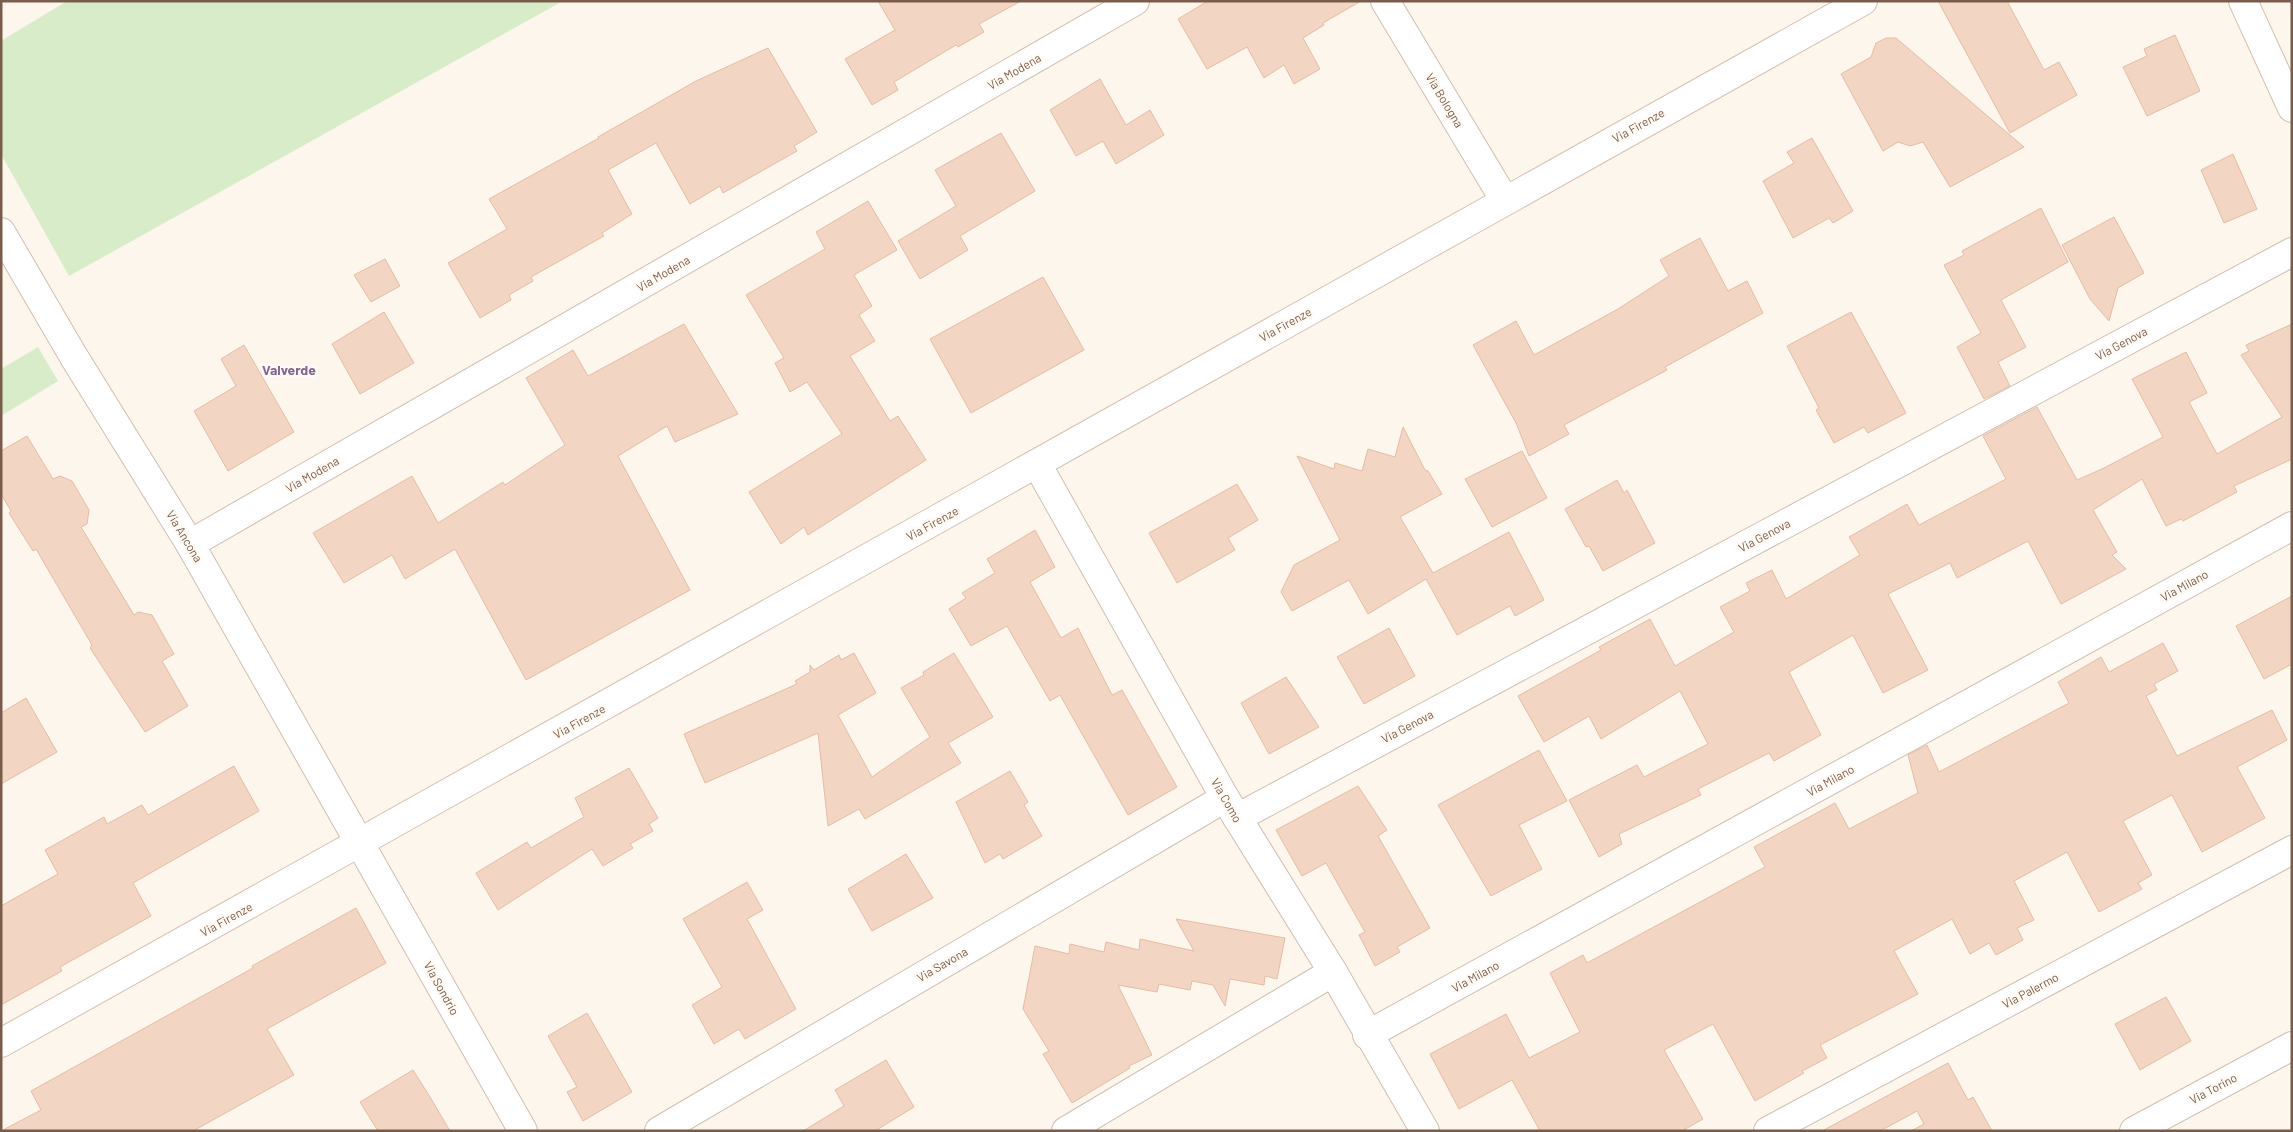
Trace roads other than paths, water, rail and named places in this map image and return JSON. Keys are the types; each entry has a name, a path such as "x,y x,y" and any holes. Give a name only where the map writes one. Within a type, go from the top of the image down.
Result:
{"street":[{"name":"Via Modena","path":"190,544 1135,1"},
{"name":"Via Bologna","path":"1386,1 1504,200"},
{"name":"Via Firenze","path":"1,1043 361,844 1504,200 1863,1"},
{"path":"2243,1 2292,108"},
{"name":"Via Ancona","path":"1,232 74,357 190,544 361,844"},
{"name":"Via Genova","path":"1231,808 2292,252"},
{"name":"Via Como","path":"1037,464 1231,808 1333,972 1367,1035 1424,1131"},
{"name":"Via Milano","path":"1367,1035 2292,526"},
{"name":"Via Savona","path":"659,1131 1231,808"},
{"name":"Via Sondrio","path":"361,844 523,1131"},
{"name":"Via Palermo","path":"1768,1131 2292,850"},
{"path":"1066,1131 1333,972"},
{"name":"Via Torino","path":"2134,1131 2292,1046"}],"district":[{"name":"Valverde","path":"289,369"}]}
